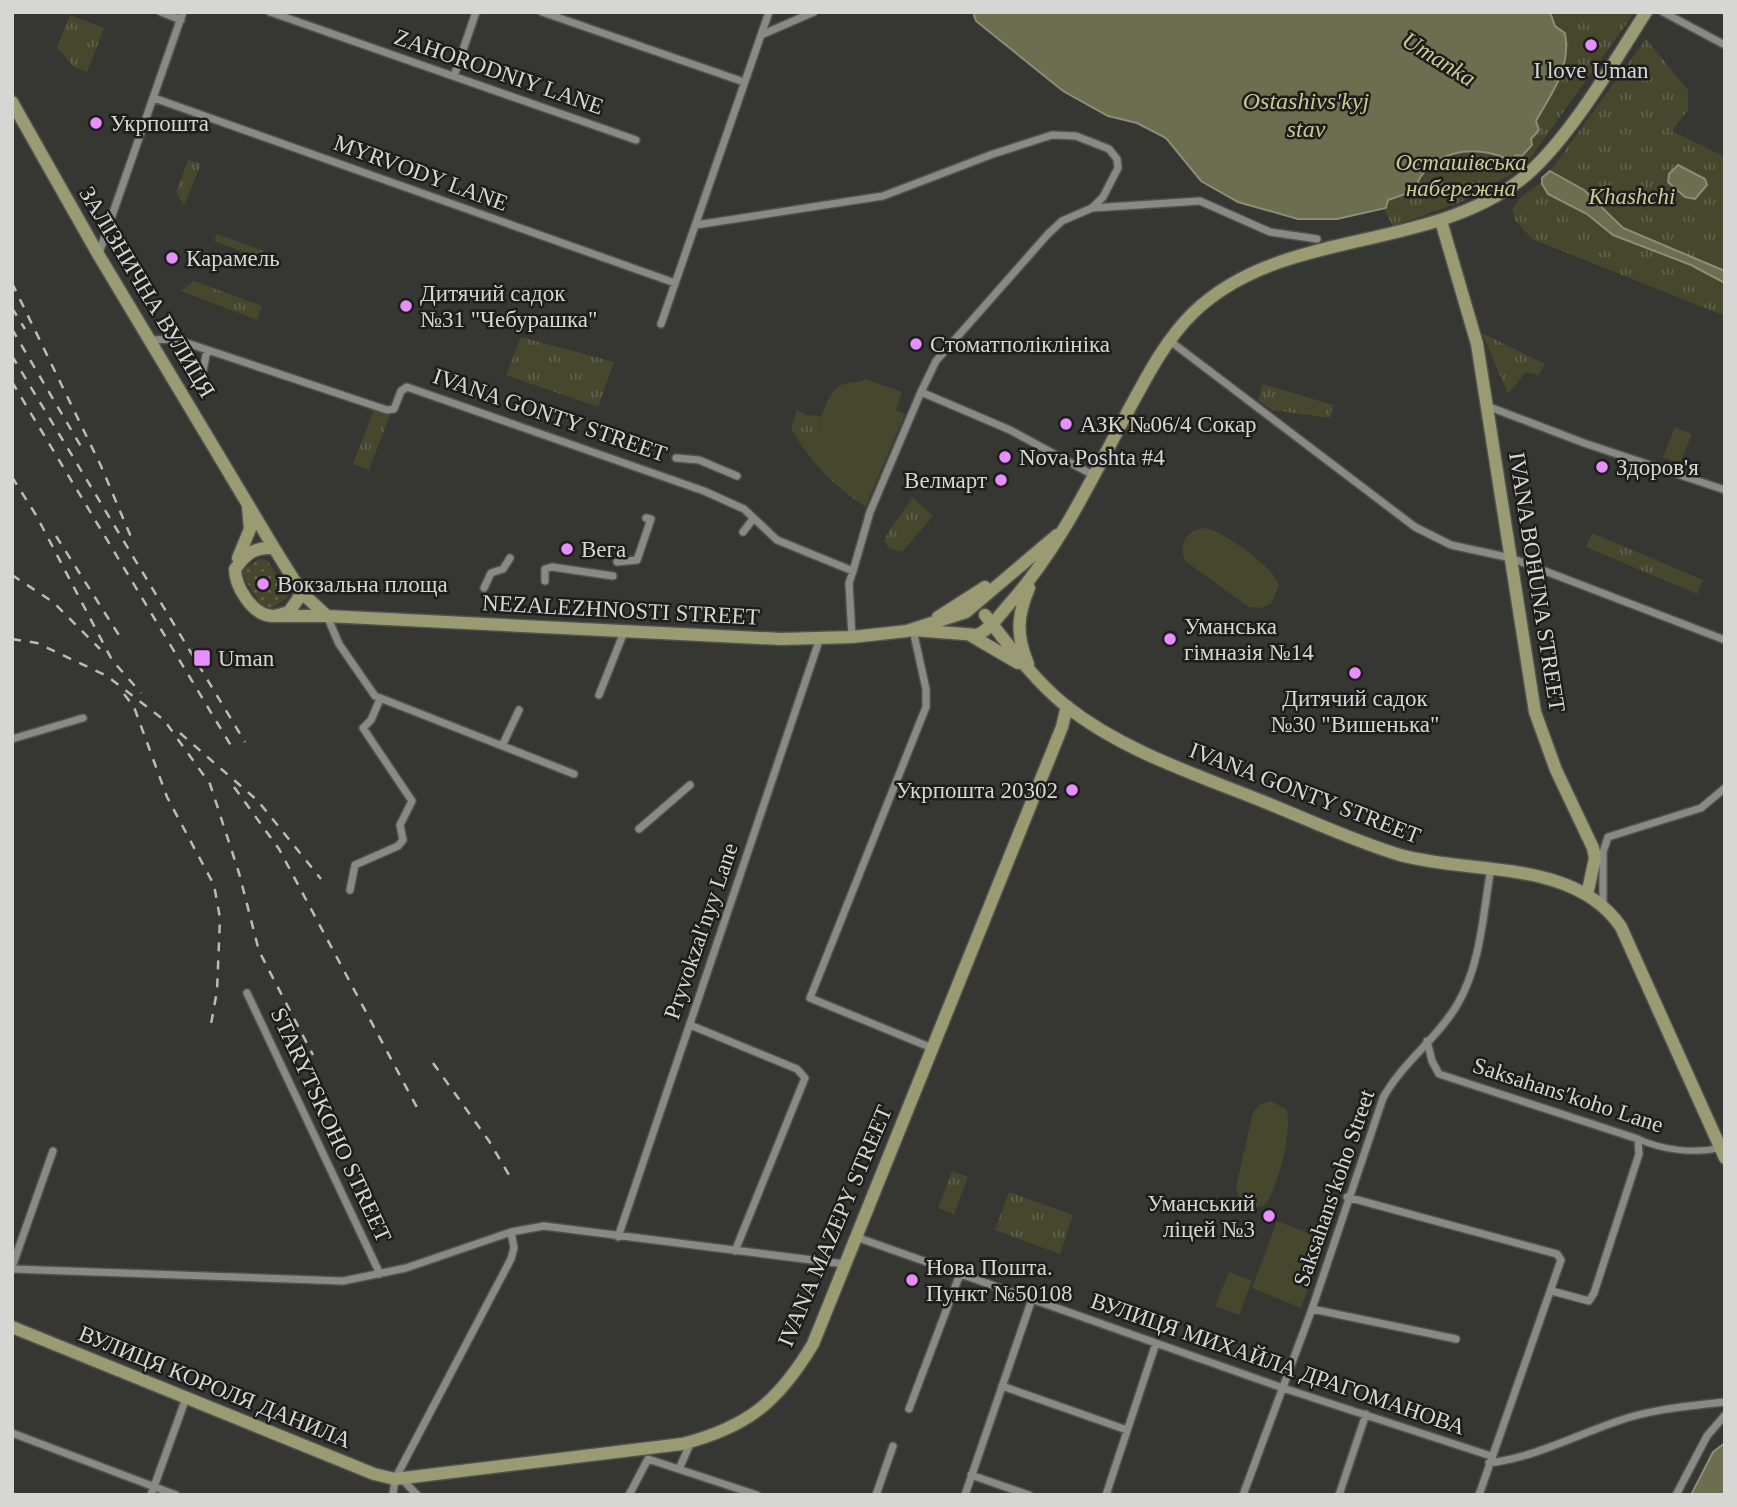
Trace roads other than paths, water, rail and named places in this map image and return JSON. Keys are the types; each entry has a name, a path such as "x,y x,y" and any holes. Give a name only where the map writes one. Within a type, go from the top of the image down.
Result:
{"main road":[{"name":"NEZALEZHNOSTI STREET","path":"987,623 1034,576 1170,341 1208,299 1247,276 1304,255 1441,221 1494,196 1520,180 1542,159 1594,93 1646,12"},
{"name":"ЗАЛІЗНИЧНА ВУЛИЦЯ","path":"12,102 98,254 274,548"},
{"name":"IVANA BOHUNA STREET","path":"1441,221 1477,344 1535,712 1556,770 1595,853 1587,895"},
{"path":"247,502 250,529 235,569 237,584 254,608 271,616 327,616"},
{"name":"NEZALEZHNOSTI STREET","path":"913,630 967,612 1014,569 1062,531"},
{"path":"235,569 247,552 259,547 274,548 302,593 327,616"},
{"name":"NEZALEZHNOSTI STREET","path":"913,630 1014,569"},
{"name":"IVANA GONTY STREET","path":"1032,674 1020,645 1017,623 1034,576"},
{"path":"271,616 289,612 302,593"},
{"path":"976,609 987,623 977,635 969,634 961,624 967,612 976,609"},
{"name":"NEZALEZHNOSTI STREET","path":"327,616 624,632 820,638 913,630 969,634"},
{"name":"IVANA GONTY STREET","path":"987,623 1032,674 1067,706 1152,757 1350,836 1414,858 1491,868 1561,884 1587,895"},
{"name":"IVANA GONTY STREET","path":"969,634 1032,674"},
{"name":"IVANA MAZEPY STREET","path":"399,1479 692,1441 715,1436 746,1421 770,1404 794,1375 813,1344 1062,727 1067,706"},
{"path":"1587,895 1603,904 1621,927 1723,1153"},
{"name":"ВУЛИЦЯ КОРОЛЯ ДАНИЛА","path":"12,1327 374,1474 399,1479"}],"street":[{"path":"98,254 182,16 161,12"},
{"name":"ZAHORODNIY LANE","path":"270,12 636,140"},
{"path":"454,76 477,12"},
{"path":"542,12 744,82"},
{"path":"662,324 769,12"},
{"path":"761,35 814,12"},
{"path":"1663,12 1725,45"},
{"name":"MYRVODY LANE","path":"154,98 675,283"},
{"path":"696,225 883,196 993,153 1052,135 1064,134 1098,144 1109,149 1117,159 1117,172 1101,201 1062,221 1048,234 936,361 870,512 849,583 852,637"},
{"path":"1091,208 1200,201 1270,232 1317,239"},
{"name":"IVANA GONTY STREET","path":"150,340 175,339 387,410 394,409 401,391 407,387 704,491 733,503 777,540 853,571"},
{"path":"1170,341 1415,527 1451,545 1511,558 1725,640"},
{"path":"203,371 207,350"},
{"path":"921,392 1010,430 1093,475"},
{"path":"1487,406 1584,443 1725,490"},
{"path":"676,458 699,460 737,476"},
{"path":"1070,470 1075,463"},
{"path":"617,562 637,560 651,519 646,517"},
{"path":"743,532 753,519"},
{"path":"484,589 491,573 503,569 510,558"},
{"path":"545,581 545,569 552,566 613,576"},
{"path":"327,616 339,643 368,690 380,699 503,744 574,774"},
{"path":"913,630 926,689 926,707 810,998 932,1048"},
{"path":"599,695 624,632"},
{"name":"Pryvokzalʹnyy Lane","path":"618,1237 820,638"},
{"path":"351,890 355,865 398,846 403,840 400,825 412,801 363,728 380,699"},
{"path":"503,744 519,710"},
{"path":"12,739 83,718"},
{"path":"639,829 690,785"},
{"path":"1603,904 1603,852 1608,837 1701,808 1725,788"},
{"name":"Saksahansʹkoho Street","path":"1242,1495 1312,1309 1382,1098 1392,1080 1456,1007 1466,988 1491,868"},
{"name":"STARYTSKOHO STREET","path":"247,993 380,1274"},
{"path":"690,1025 797,1069 805,1078 735,1251"},
{"name":"Saksahansʹkoho Lane","path":"1427,1041 1432,1061 1439,1074 1654,1146 1723,1153"},
{"path":"1552,1291 1589,1301 1594,1293 1639,1154 1638,1139"},
{"path":"53,1151 12,1268 343,1281 438,1259 510,1232 544,1226 844,1264"},
{"path":"1347,1197 1557,1254 1561,1260 1479,1495"},
{"path":"393,1495 511,1259 514,1248 510,1232"},
{"name":"ВУЛИЦЯ МИХАЙЛА ДРАГОМАНОВА","path":"855,1237 1283,1388 1366,1414 1490,1460"},
{"path":"909,1409 960,1274"},
{"path":"965,1495 1032,1300"},
{"path":"1312,1309 1456,1339"},
{"path":"1106,1495 1156,1343"},
{"path":"1002,1386 1127,1430"},
{"path":"151,1495 186,1398"},
{"path":"1490,1460 1549,1449 1619,1420 1682,1407 1725,1402"},
{"path":"1339,1495 1366,1414"},
{"path":"1676,1495 1707,1436 1725,1415"},
{"path":"12,1433 176,1495"},
{"path":"678,1469 692,1441"},
{"path":"876,1495 893,1446"},
{"path":"629,1495 648,1459 757,1495"},
{"path":"971,1475 1029,1495"},
{"path":"399,1479 417,1495"}],"water":[{"name":"Ostashivs'kyj stav","path":"973,12 1550,12 1555,26 1565,33 1566,46 1559,79 1536,121 1539,130 1531,139 1532,145 1522,156 1516,155 1511,161 1483,152 1454,154 1441,158 1430,166 1420,177 1414,191 1388,200 1386,208 1337,219 1298,219 1238,202 1201,181 1166,138 1137,123 1108,116 1063,91 976,21"},
{"path":"1678,165 1705,179 1707,185 1695,199 1685,197 1668,182 1669,174"},
{"path":"1550,171 1584,190 1623,228 1725,271 1725,283 1691,265 1613,235 1587,214 1548,194 1542,184 1542,178"},
{"path":"1725,1443 1725,1495 1691,1495 1713,1452"}],"railway":[{"path":"12,283 101,466 131,537"},
{"path":"12,308 25,329"},
{"path":"12,329 83,450"},
{"path":"12,356 245,742"},
{"path":"12,382 233,749"},
{"path":"12,477 36,515 112,660 141,693"},
{"path":"56,536 122,640"},
{"path":"12,575 53,602 100,649"},
{"path":"12,639 37,643 107,676 164,720 210,784 239,873 259,951 313,1055"},
{"path":"124,694 134,707 167,797 214,885 220,918 217,991 211,1024"},
{"path":"180,733 258,801 321,879"},
{"path":"234,787 279,849 421,1115"},
{"path":"433,1063 489,1141 512,1180"}],"place":[{"name":"I love Uman","path":"1591,45"},
{"name":"Укрпошта","path":"96,123"},
{"name":"Карамель","path":"172,258"},
{"name":"Дитячий садок №31 \"Чебурашка\"","path":"406,306"},
{"name":"Стоматполіклініка","path":"916,344"},
{"name":"АЗК №06/4 Сокар","path":"1066,424"},
{"name":"Nova Poshta #4","path":"1005,457"},
{"name":"Здоров'я","path":"1602,467"},
{"name":"Велмарт","path":"1001,480"},
{"name":"Вега","path":"567,549"},
{"name":"Вокзальна площа","path":"263,584"},
{"name":"Уманська гімназія №14","path":"1170,639"},
{"name":"Uman","path":"202,658"},
{"name":"Дитячий садок №30 \"Вишенька\"","path":"1355,673"},
{"name":"Укрпошта 20302","path":"1072,790"},
{"name":"Уманський ліцей №3","path":"1269,1216"},
{"name":"Нова Пошта. Пункт №50108","path":"912,1280"}],"water label":[{"name":"Umanka","path":"1439,59"}],"park label":[{"name":"Осташівська набережна","path":"1461,175"},
{"name":"Khashchi","path":"1632,196"}]}
